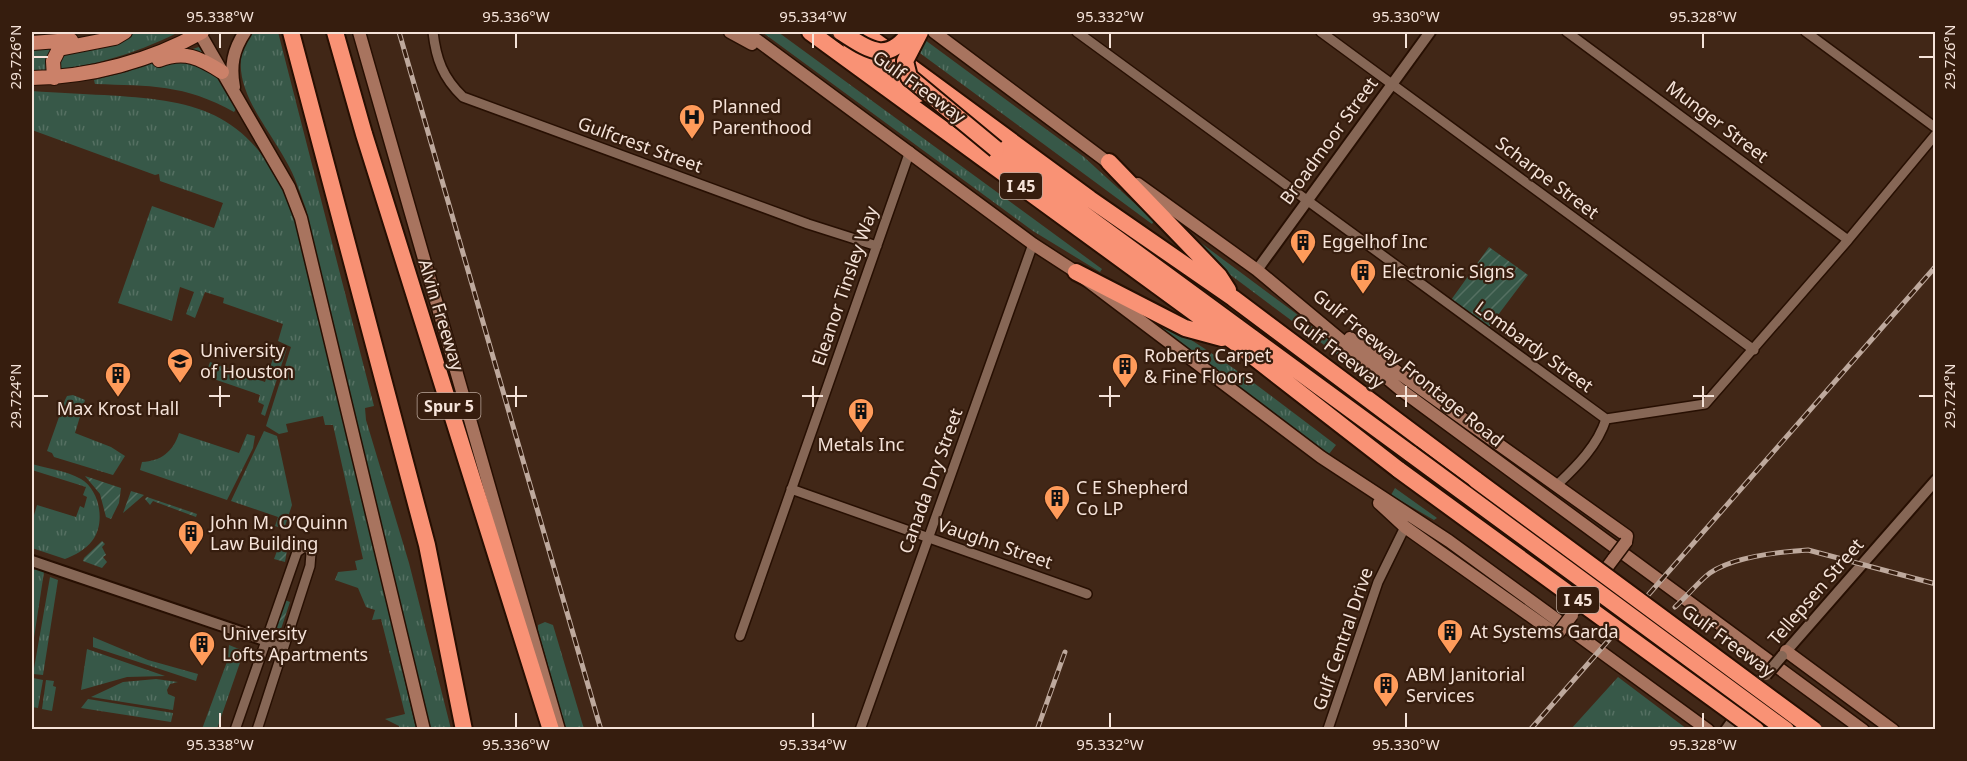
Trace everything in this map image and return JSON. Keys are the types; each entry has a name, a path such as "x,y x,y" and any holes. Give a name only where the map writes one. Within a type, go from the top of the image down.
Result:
{"highway":[{"name":"Spur 5","path":"291,32 427,544 464,729"},
{"name":"Alvin Freeway","path":"335,32 364,134 551,729"},
{"name":"Gulf Freeway","path":"810,32 1233,340 1399,470 1756,729"},
{"name":"Gulf Freeway","path":"835,32 1786,729"},
{"path":"841,32 865,47 883,52 899,44 910,32"},
{"name":"Gulf Freeway","path":"863,32 1090,200 1233,298 1814,729"},
{"path":"920,32 905,61 909,77 996,149"},
{"path":"1108,162 1220,276 1233,298"},
{"path":"1076,272 1185,328 1233,340"}],"main road":[{"path":"32,43 63,41 108,32"},
{"path":"54,78 52,61 59,49 115,38 125,32"},
{"path":"32,78 54,78 91,72 139,60 200,32 289,187 302,218 424,729"},
{"path":"236,95 232,66 234,53 245,32"},
{"name":"Spur 5","path":"359,32 559,729"},
{"path":"730,32 791,65"},
{"path":"746,32 1033,244 1076,272 1351,478 1449,541 1708,729"},
{"name":"Gulf Freeway Frontage Road","path":"934,32 949,36 1108,162 1257,270 1429,411 1863,729"},
{"path":"91,72 117,76 182,54 198,56 222,72"},
{"path":"1308,310 1389,364 1558,484 1627,536 1626,542 1559,632 1553,632 1405,527 1351,478"},
{"path":"1784,654 1893,729"}],"street":[{"name":"Gulfcrest Street","path":"433,32 447,82 463,97 786,216 877,246"},
{"name":"Lombardy Street","path":"1077,32 1606,419"},
{"name":"Scharpe Street","path":"1321,32 1754,350"},
{"name":"Broadmoor Street","path":"1257,270 1430,32"},
{"name":"Munger Street","path":"1567,32 1848,240"},
{"path":"1806,32 1935,128"},
{"path":"1558,484 1596,440 1606,419 1705,404 1848,240 1935,134"},
{"name":"Eleanor Tinsley Way","path":"740,636 910,151"},
{"name":"Canada Dry Street","path":"860,729 1033,244"},
{"name":"Tellepsen Street","path":"1726,729 1766,675 1935,480"},
{"name":"Vaughn Street","path":"791,489 1087,594"},
{"name":"Gulf Central Drive","path":"1328,729 1378,582 1405,527"},
{"path":"235,729 297,552 307,544 311,560 257,729"},
{"path":"32,561 282,646"},
{"path":"285,589 300,595"}],"green space":[{"path":"133,32 179,32 144,48 107,60 70,68 32,71 32,50 84,45"},
{"path":"250,32 278,32 374,406 365,408 366,420 409,563 451,729 428,729 306,209 289,167 249,99 243,83 241,66 243,49"},
{"path":"762,32 778,32 1102,269 1100,272 1033,231"},
{"path":"921,37 1084,157 1154,221 1152,224 913,48"},
{"path":"186,46 189,50 199,47 236,109 234,112 183,91 150,86 95,84 94,80 127,72"},
{"path":"32,91 129,97 169,102 205,111 236,128 262,155 285,194 304,249 416,729 400,729 399,726 385,719 405,714 381,619 372,620 375,610 366,607 358,588 335,580 338,572 357,570 355,561 363,559 333,425 325,425 323,416 286,424 288,432 279,434 266,426 291,347 278,341 283,324 223,303 224,298 205,292 195,318 186,314 194,292 180,287 172,321 118,303 152,206 214,228 223,203 160,181 159,174 155,175 32,130"},
{"path":"1197,240 1294,312 1365,369 1363,374 1228,273 1195,243"},
{"path":"1489,247 1528,275 1489,327 1451,300"},
{"path":"1130,305 1210,352 1336,445 1329,454"},
{"path":"277,347 287,348 265,416 261,414 264,405 258,402 260,395 205,376 210,362 265,382"},
{"path":"73,395 85,400 75,433 111,447 125,456 113,475 54,457 47,451 65,400 67,396"},
{"path":"264,431 277,436 292,505 284,529 275,526 278,517 231,501"},
{"path":"179,433 239,453 247,434 255,436 253,448 227,500 140,470 142,462 155,460 170,450"},
{"path":"32,464 81,479 88,484 97,499 100,517 96,534 86,547 65,559 32,548 32,522 37,505 76,517 80,506 84,508 87,497 83,495 86,487 32,470"},
{"path":"85,476 121,488 119,503 111,519 106,517 100,494"},
{"path":"1395,488 1437,518 1434,520 1391,495"},
{"path":"131,491 144,495 123,513"},
{"path":"147,497 197,514 196,517 153,501 150,505 145,499"},
{"path":"102,541 105,544 102,547 106,555 103,557 107,562 102,568 83,561 84,558"},
{"path":"280,543 287,550 285,562 274,559"},
{"path":"37,568 44,572 32,651 34,588 32,587 32,571"},
{"path":"50,577 58,580 43,675 33,674"},
{"path":"285,600 290,602 280,632 274,631"},
{"path":"545,622 553,625 584,729 566,729 538,630 538,625"},
{"path":"93,637 148,660 198,674 196,681 93,647"},
{"path":"229,645 244,651 217,729 202,729 228,659"},
{"path":"87,649 165,676 127,677 81,690"},
{"path":"1618,677 1687,729 1571,729"},
{"path":"33,678 43,680 38,708 32,707"},
{"path":"156,679 178,682 170,684 167,690 168,694 175,697 173,710 91,697 123,682"},
{"path":"46,680 54,681 53,686 56,687 52,711 42,709"},
{"path":"88,699 173,713 171,722 81,708"}],"railway":[{"path":"399,32 601,730"},
{"path":"1530,730 1936,266"},
{"path":"1675,607 1715,570 1739,560 1796,551 1808,550 1936,584"},
{"path":"1037,730 1065,652"}],"place":[{"name":"Planned Parenthood","path":"692,140"},
{"name":"Eggelhof Inc","path":"1303,265"},
{"name":"Electronic Signs","path":"1363,295"},
{"name":"University of Houston","path":"180,384"},
{"name":"Roberts Carpet & Fine Floors","path":"1125,389"},
{"name":"Max Krost Hall","path":"118,398"},
{"name":"Metals Inc","path":"861,434"},
{"name":"C E Shepherd Co LP","path":"1057,521"},
{"name":"John M. O’Quinn Law Building","path":"191,556"},
{"name":"At Systems Garda","path":"1450,655"},
{"name":"University Lofts Apartments","path":"202,667"},
{"name":"ABM Janitorial Services","path":"1386,708"}]}
